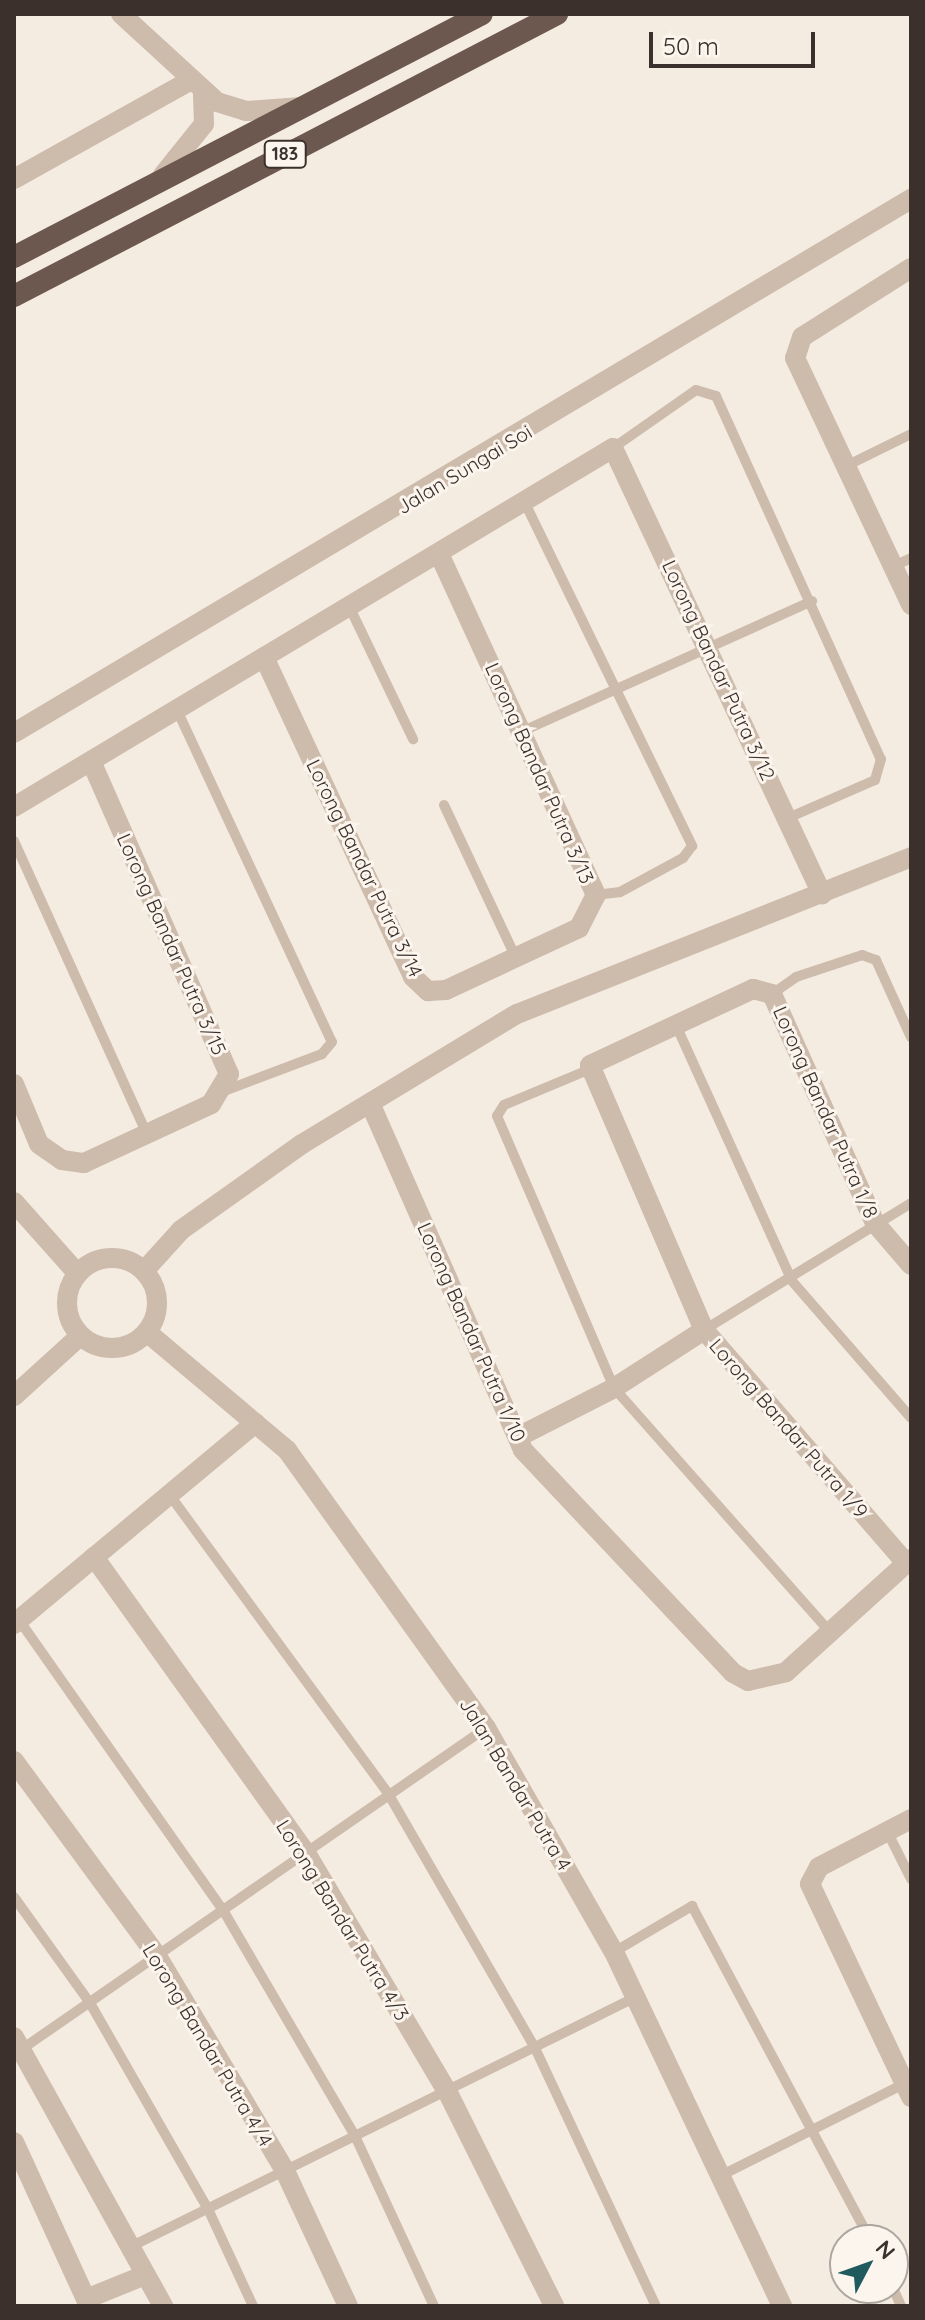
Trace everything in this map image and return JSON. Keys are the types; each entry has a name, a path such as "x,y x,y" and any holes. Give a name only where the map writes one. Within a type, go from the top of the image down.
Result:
{"highway":[{"name":"183","path":"14,257 482,14"},
{"name":"183","path":"14,296 557,14"}],"street":[{"path":"121,14 197,87 247,111 303,107"},
{"path":"14,179 197,87"},
{"path":"156,184 204,124 197,87"},
{"name":"Jalan Sungai Soi","path":"14,733 911,199"},
{"path":"911,268 802,337 795,358 843,468 911,605"},
{"path":"14,807 613,448"},
{"name":"Lorong Bandar Putra 3/12","path":"613,448 709,645 822,894"},
{"name":"Lorong Bandar Putra 3/13","path":"439,553 596,895 579,928 516,958"},
{"name":"Lorong Bandar Putra 3/14","path":"264,657 413,977 428,991 446,990 516,958"},
{"name":"Lorong Bandar Putra 3/15","path":"91,761 229,1074 224,1091"},
{"path":"144,1271 181,1230 370,1103 517,1014 911,857"},
{"path":"589,1067 675,1023 753,989 772,994"},
{"name":"Lorong Bandar Putra 1/8","path":"772,994 875,1223 911,1265"},
{"name":"Lorong Bandar Putra 1/9","path":"589,1067 704,1330 908,1561"},
{"path":"14,1084 39,1144 62,1160 84,1163 147,1134 224,1091"},
{"name":"Lorong Bandar Putra 1/10","path":"370,1103 518,1437 533,1464 733,1673 766,1680 786,1672 830,1632"},
{"path":"14,1202 77,1273"},
{"path":"117,1258 144,1271 157,1297 148,1333 117,1348 80,1336 66,1309 77,1273 117,1258"},
{"path":"518,1437 614,1388 704,1330"},
{"name":"Jalan Bandar Putra 4","path":"148,1333 287,1450 486,1728 614,1952 782,2306"},
{"path":"14,1396 80,1336"},
{"path":"17,1622 255,1423"},
{"name":"Lorong Bandar Putra 4/3","path":"94,1557 306,1853 447,2091 554,2306"},
{"path":"830,1632 908,1561"},
{"name":"Lorong Bandar Putra 4/4","path":"14,1761 157,1956 285,2171 348,2306"},
{"path":"909,2087 810,1884 819,1867 911,1819"},
{"path":"18,2043 163,2306"},
{"path":"14,2142 87,2302 145,2275"}],"lane":[{"path":"613,448 696,390 716,396 812,601 881,769 875,780 788,818"},
{"path":"843,468 911,434"},
{"path":"524,501 611,691 692,846 683,858 620,892 596,895"},
{"path":"892,567 911,558"},
{"path":"523,731 812,601"},
{"path":"349,606 413,739"},
{"path":"177,710 332,1042 322,1054 224,1091"},
{"path":"444,805 516,958"},
{"path":"14,841 147,1134"},
{"path":"772,994 796,977 862,955 876,960 911,1037"},
{"path":"675,1023 792,1281 911,1418"},
{"path":"589,1067 504,1105 497,1116 614,1388 830,1632"},
{"path":"704,1330 792,1281 875,1223 911,1203"},
{"path":"169,1494 389,1795 535,2048 656,2306"},
{"path":"17,1622 223,1910 355,2136 434,2306"},
{"path":"18,2043 90,2003 486,1728"},
{"path":"887,1831 911,1879"},
{"path":"14,1897 90,2003 208,2209 253,2306"},
{"path":"614,1952 692,1906 816,2128 862,2224"},
{"path":"132,2246 636,1997"},
{"path":"722,2175 816,2128 909,2087"}]}
